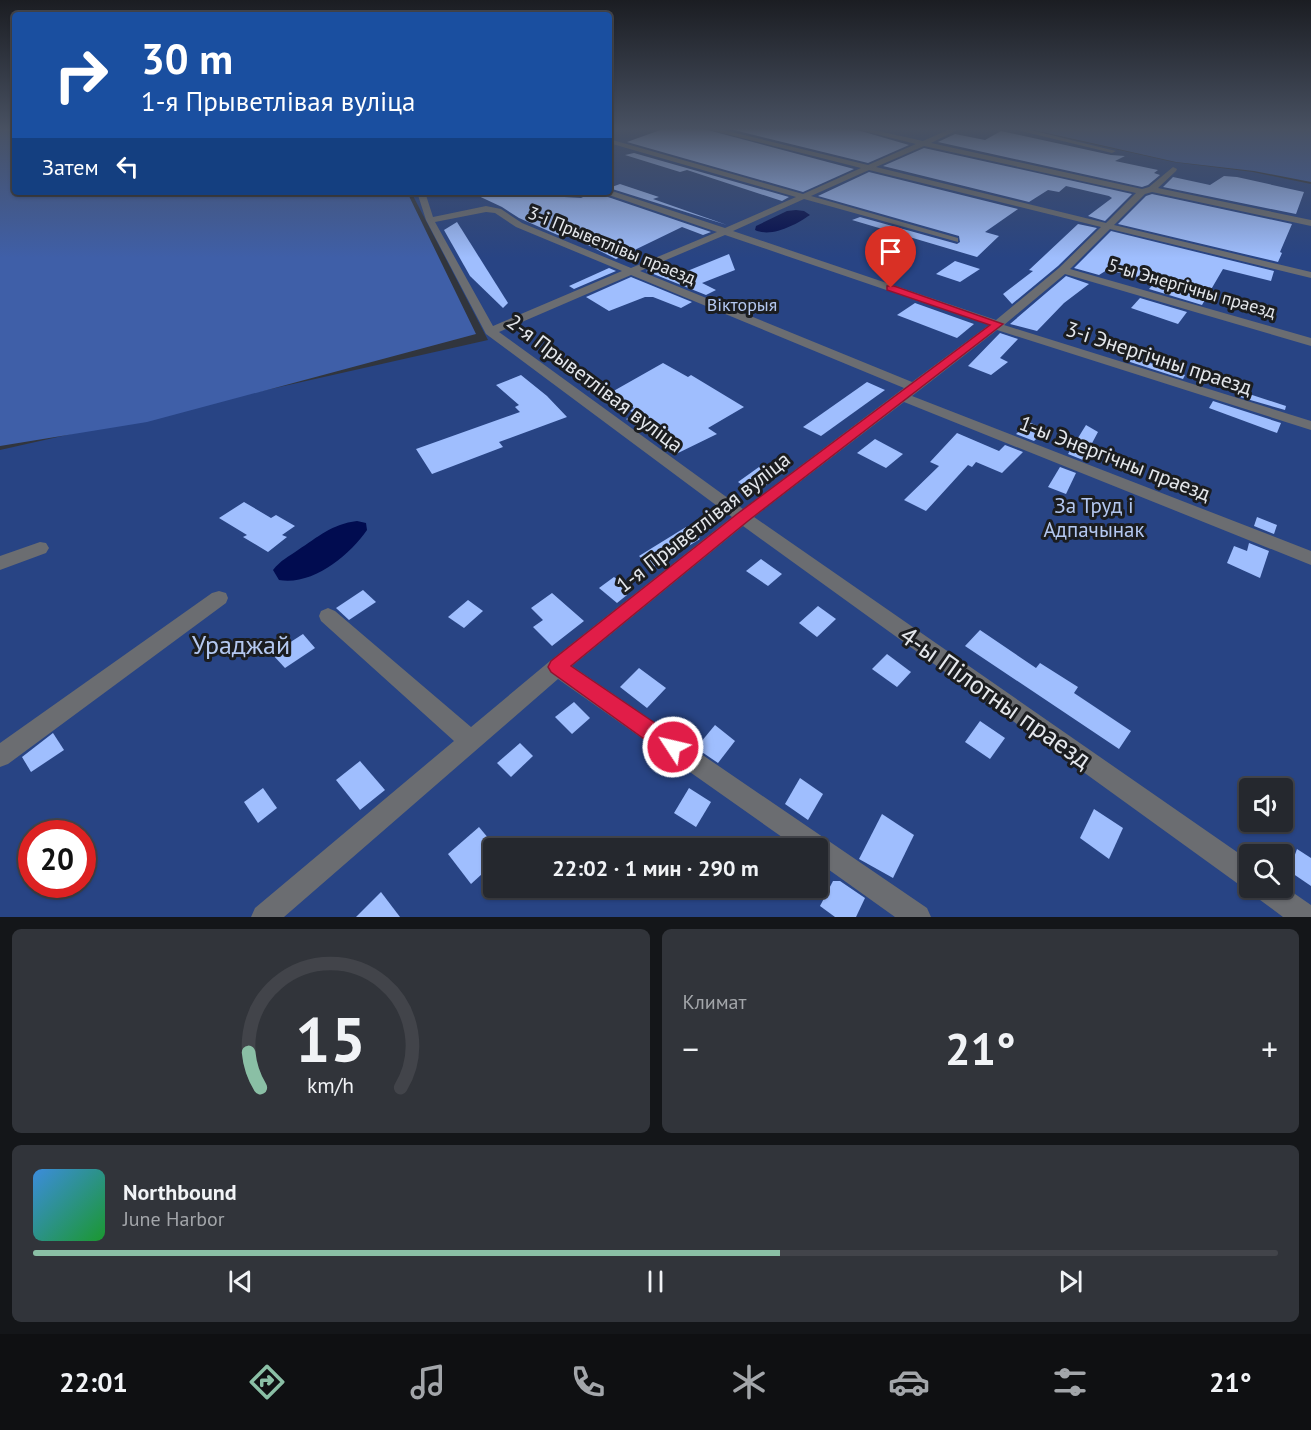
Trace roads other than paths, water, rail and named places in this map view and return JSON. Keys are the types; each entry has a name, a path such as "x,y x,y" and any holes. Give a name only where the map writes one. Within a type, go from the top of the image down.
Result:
{"lane":[{"path":"715,172 955,240"},
{"path":"490,331 861,172"},
{"path":"885,172 1311,276"},
{"path":"1059,172 1311,223"},
{"name":"1-я Прыветлівая вуліца","path":"272,914 470,740 557,667 743,517 996,325 1063,270 1106,227 1170,172"},
{"name":"3-і Энергічны праезд","path":"612,193 996,325 1311,426"},
{"name":"2-я Прыветлівая вуліца","path":"422,195 430,220 490,331 743,517"},
{"name":"3-і Прыветлівы праезд","path":"430,220 486,209 498,211 519,225 633,271 908,392"},
{"name":"5-ы Энергічны праезд","path":"1063,270 1311,342"},
{"name":"1-ы Энергічны праезд","path":"908,392 1311,558"},
{"name":"4-ы Пілотны праезд","path":"743,517 1239,869"},
{"path":"0,563 40,548"},
{"path":"0,756 219,598"},
{"path":"328,616 470,740"},
{"path":"557,667 918,917"},
{"path":"1279,898 1305,917"}],"park label":[{"name":"Вікторыя","path":"742,304"},
{"name":"За Труд і Адпачынак","path":"1094,517"},
{"name":"Ураджай","path":"241,644"}]}
